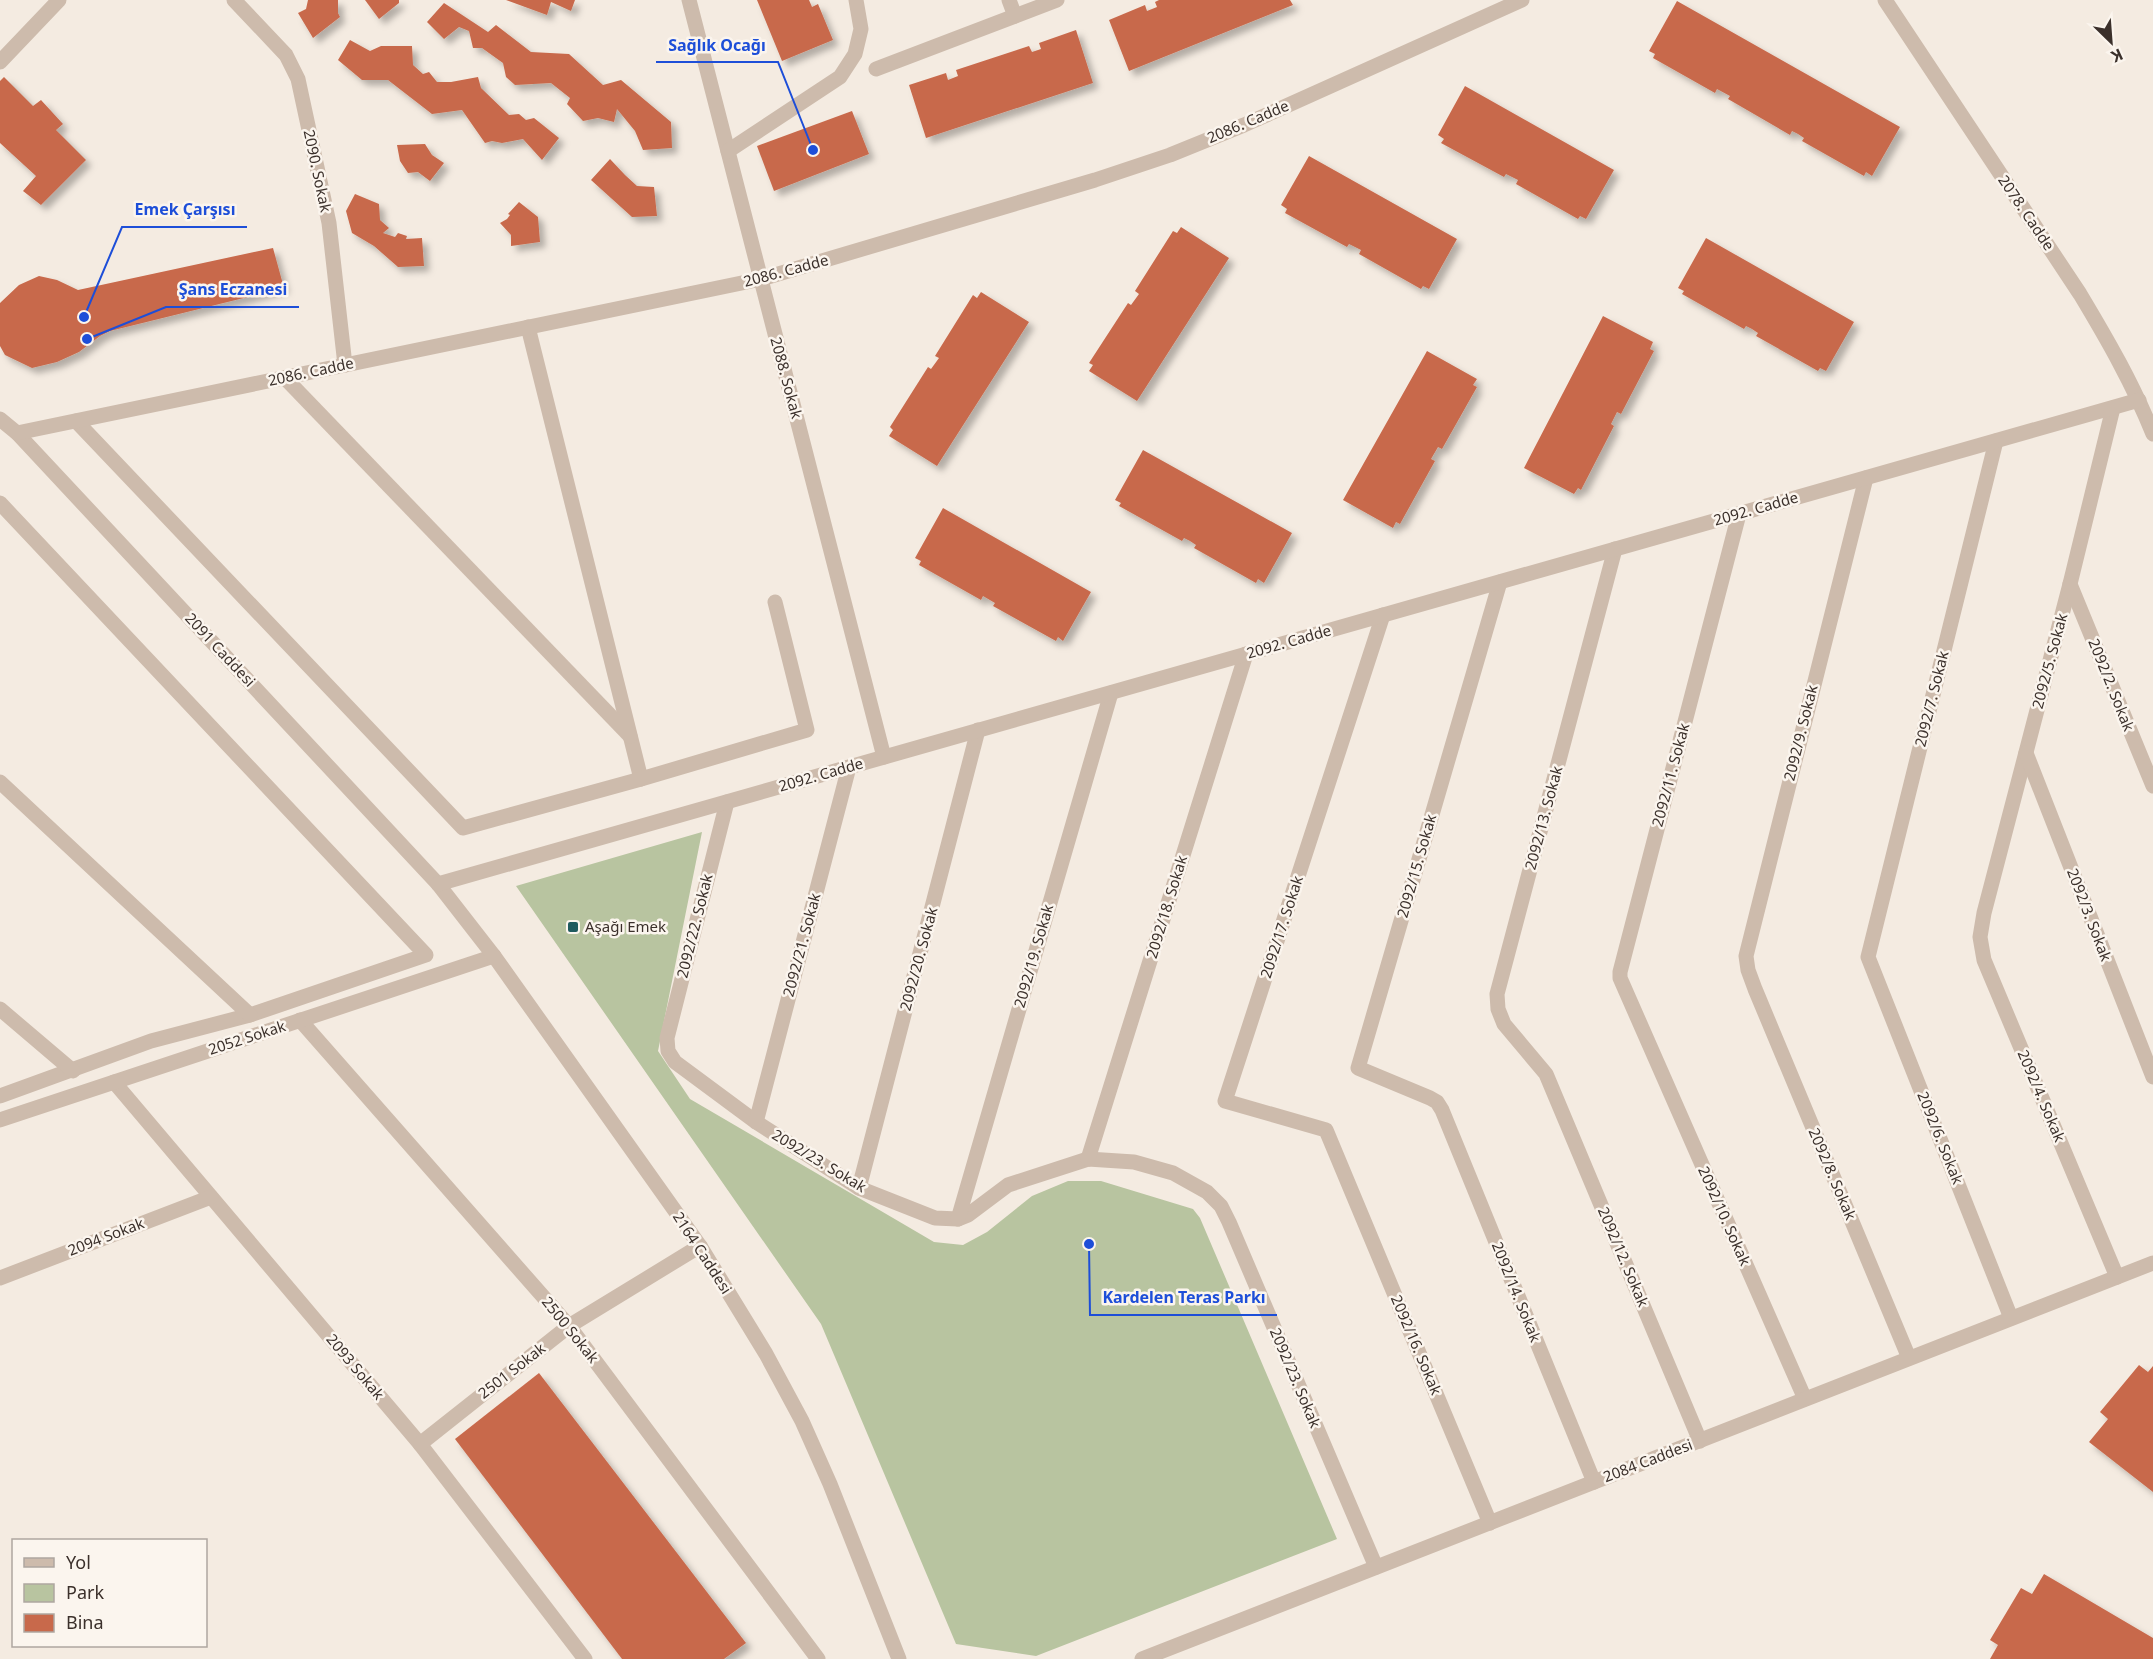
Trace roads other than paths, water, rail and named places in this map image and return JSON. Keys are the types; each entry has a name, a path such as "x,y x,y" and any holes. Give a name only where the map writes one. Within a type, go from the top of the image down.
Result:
{"street":[{"path":"0,62 59,0"},
{"name":"2090. Sokak","path":"234,0 286,55 298,79 329,223 345,365"},
{"name":"2088. Sokak","path":"689,0 884,757"},
{"path":"728,151 840,76 855,54 861,29 856,0"},
{"path":"1009,0 1015,16"},
{"path":"876,69 1057,0"},
{"name":"2086. Cadde","path":"17,433 761,279 1095,180 1170,155 1244,125 1522,0"},
{"name":"2078. Cadde","path":"1885,0 2080,294 2110,343 2139,400 2153,434"},
{"path":"528,327 641,779"},
{"path":"285,378 630,736"},
{"name":"2092. Cadde","path":"438,884 2139,400"},
{"name":"2092/5. Sokak","path":"1984,913 2070,584 2112,408"},
{"name":"2091 Caddesi","path":"0,419 17,433 438,884"},
{"path":"76,421 463,828 807,730 775,602"},
{"name":"2092/7. Sokak","path":"1869,957 1996,441"},
{"name":"2092/9. Sokak","path":"1755,989 1748,970 1747,948 1866,478"},
{"path":"0,503 426,955 250,1015 151,1041 0,1096"},
{"name":"2092/11. Sokak","path":"1644,1033 1622,986 1620,972 1739,514"},
{"name":"2092/13. Sokak","path":"1546,1074 1504,1024 1498,1009 1497,994 1615,549"},
{"name":"2092/15. Sokak","path":"1437,1102 1358,1068 1500,582"},
{"name":"2092/2. Sokak","path":"2070,584 2153,786"},
{"name":"2092/17. Sokak","path":"1341,1167 1326,1130 1225,1101 1383,615"},
{"name":"2092/18. Sokak","path":"1088,1159 1246,654"},
{"name":"2092/19. Sokak","path":"958,1219 1111,693"},
{"name":"2092/20. Sokak","path":"859,1188 978,730"},
{"name":"2092/3. Sokak","path":"2026,753 2153,1077"},
{"name":"2092/21. Sokak","path":"756,1122 849,767"},
{"path":"0,782 250,1015"},
{"name":"2092/22. Sokak","path":"668,1051 667,1038 727,802"},
{"name":"2164 Caddesi","path":"438,884 494,956 699,1246 766,1354 802,1421 830,1484 899,1659"},
{"name":"2092/4. Sokak","path":"1984,913 1980,937 1984,960 2117,1277"},
{"name":"2052 Sokak","path":"0,1120 494,956"},
{"name":"2092/6. Sokak","path":"1869,957 2011,1318"},
{"name":"2092/8. Sokak","path":"1755,989 1909,1358"},
{"path":"0,1009 73,1071"},
{"name":"2500 Sokak","path":"300,1020 568,1326 818,1659"},
{"name":"2092/10. Sokak","path":"1644,1033 1805,1399"},
{"name":"2092/23. Sokak","path":"668,1051 675,1062 756,1122 859,1188 935,1218 958,1219 968,1215 1008,1185 1088,1159 1134,1162 1173,1173 1207,1192 1221,1206 1229,1222 1376,1568"},
{"name":"2092/12. Sokak","path":"1546,1074 1700,1441"},
{"name":"2093 Sokak","path":"114,1082 420,1444 585,1659"},
{"name":"2092/14. Sokak","path":"1437,1102 1594,1482"},
{"name":"2092/16. Sokak","path":"1341,1167 1490,1523"},
{"name":"2094 Sokak","path":"0,1278 211,1197"},
{"name":"2501 Sokak","path":"420,1444 568,1326 699,1246"},
{"name":"2084 Caddesi","path":"1142,1659 2153,1263"}],"place":[{"name":"Sağlık Ocağı","path":"813,150"},
{"name":"Emek Çarşısı","path":"84,317"},
{"name":"Şans Eczanesi","path":"87,339"},
{"name":"Aşağı Emek","path":"573,927"},
{"name":"Kardelen Teras Parkı","path":"1089,1244"}]}
